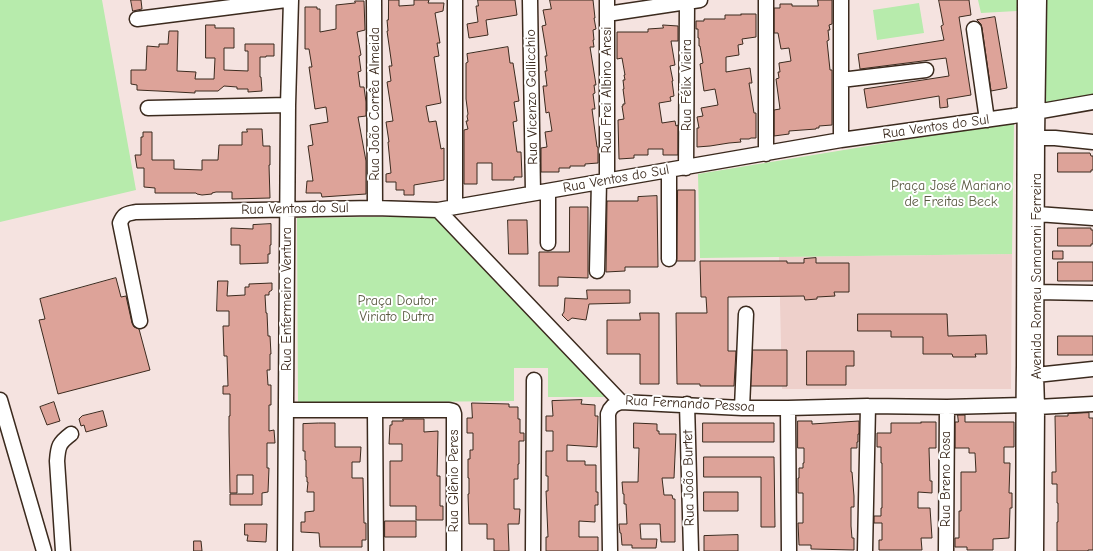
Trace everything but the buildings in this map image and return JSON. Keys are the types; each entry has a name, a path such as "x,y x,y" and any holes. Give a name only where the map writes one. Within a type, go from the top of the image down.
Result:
{"street":[{"path":"137,19 286,0"},
{"name":"Rua Enfermeiro Ventura","path":"285,551 288,105 291,0"},
{"name":"Rua João Corrêa Almeida","path":"374,0 375,208"},
{"path":"455,0 455,207"},
{"name":"Rua Vicenzo Gallicchio","path":"530,0 533,193"},
{"name":"Rua Frei Albino Aresi","path":"597,272 603,181 608,0"},
{"path":"766,0 766,154"},
{"path":"841,0 841,140"},
{"name":"Avenida Romeu Samarani Ferreira","path":"1025,0 1031,112 1030,486 1036,551"},
{"name":"Avenida Romeu Samarani Ferreira","path":"1030,406 1036,375 1030,320 1036,292 1037,214 1031,196 1037,138 1031,112 1039,0"},
{"path":"608,14 694,1"},
{"name":"Rua Félix Vieira","path":"686,168 694,1"},
{"path":"974,29 987,120"},
{"path":"841,80 926,70"},
{"name":"Rua Ventos do Sul","path":"140,321 120,223 122,217 126,214 136,212 375,208 438,210 841,140 987,120 1093,102"},
{"path":"148,108 288,105"},
{"path":"1037,138 1055,138 1093,142"},
{"path":"669,170 669,259"},
{"path":"548,191 548,243"},
{"name":"Rua Fernando Pessoa","path":"438,210 621,402 687,404 742,408 868,406 947,407 1093,404"},
{"path":"1037,214 1093,218"},
{"path":"1036,292 1093,293"},
{"path":"742,408 746,314"},
{"path":"1036,375 1093,369"},
{"path":"532,551 534,380"},
{"path":"0,400 44,551"},
{"path":"610,551 608,414 615,404 621,402"},
{"name":"Rua João Burtet","path":"687,404 690,551"},
{"path":"865,551 868,406"},
{"name":"Rua Breno Rosa","path":"946,551 947,407"},
{"path":"788,408 788,551"},
{"path":"286,410 375,410 376,551"},
{"name":"Rua Glênio Peres","path":"375,410 453,411 454,551"},
{"path":"63,551 57,461 58,449 62,441 71,434"},
{"name":"Avenida Romeu Samarani Ferreira","path":"1023,551 1030,486"}],"shaded area":[{"path":"1012,254 1011,389 782,389 779,257"}],"green space":[{"path":"0,0 102,0 136,190 0,222"},
{"path":"978,0 1017,0 1017,11 981,13"},
{"path":"1045,0 1093,0 1093,97 1044,105"},
{"path":"919,3 924,33 877,40 873,10"},
{"name":"Praça José Mariano de Freitas Beck","path":"1014,122 1012,254 700,258 698,174"},
{"name":"Praça Doutor Viriato Dutra","path":"437,216 612,397 548,397 548,368 514,368 514,401 298,403 297,218"}]}
